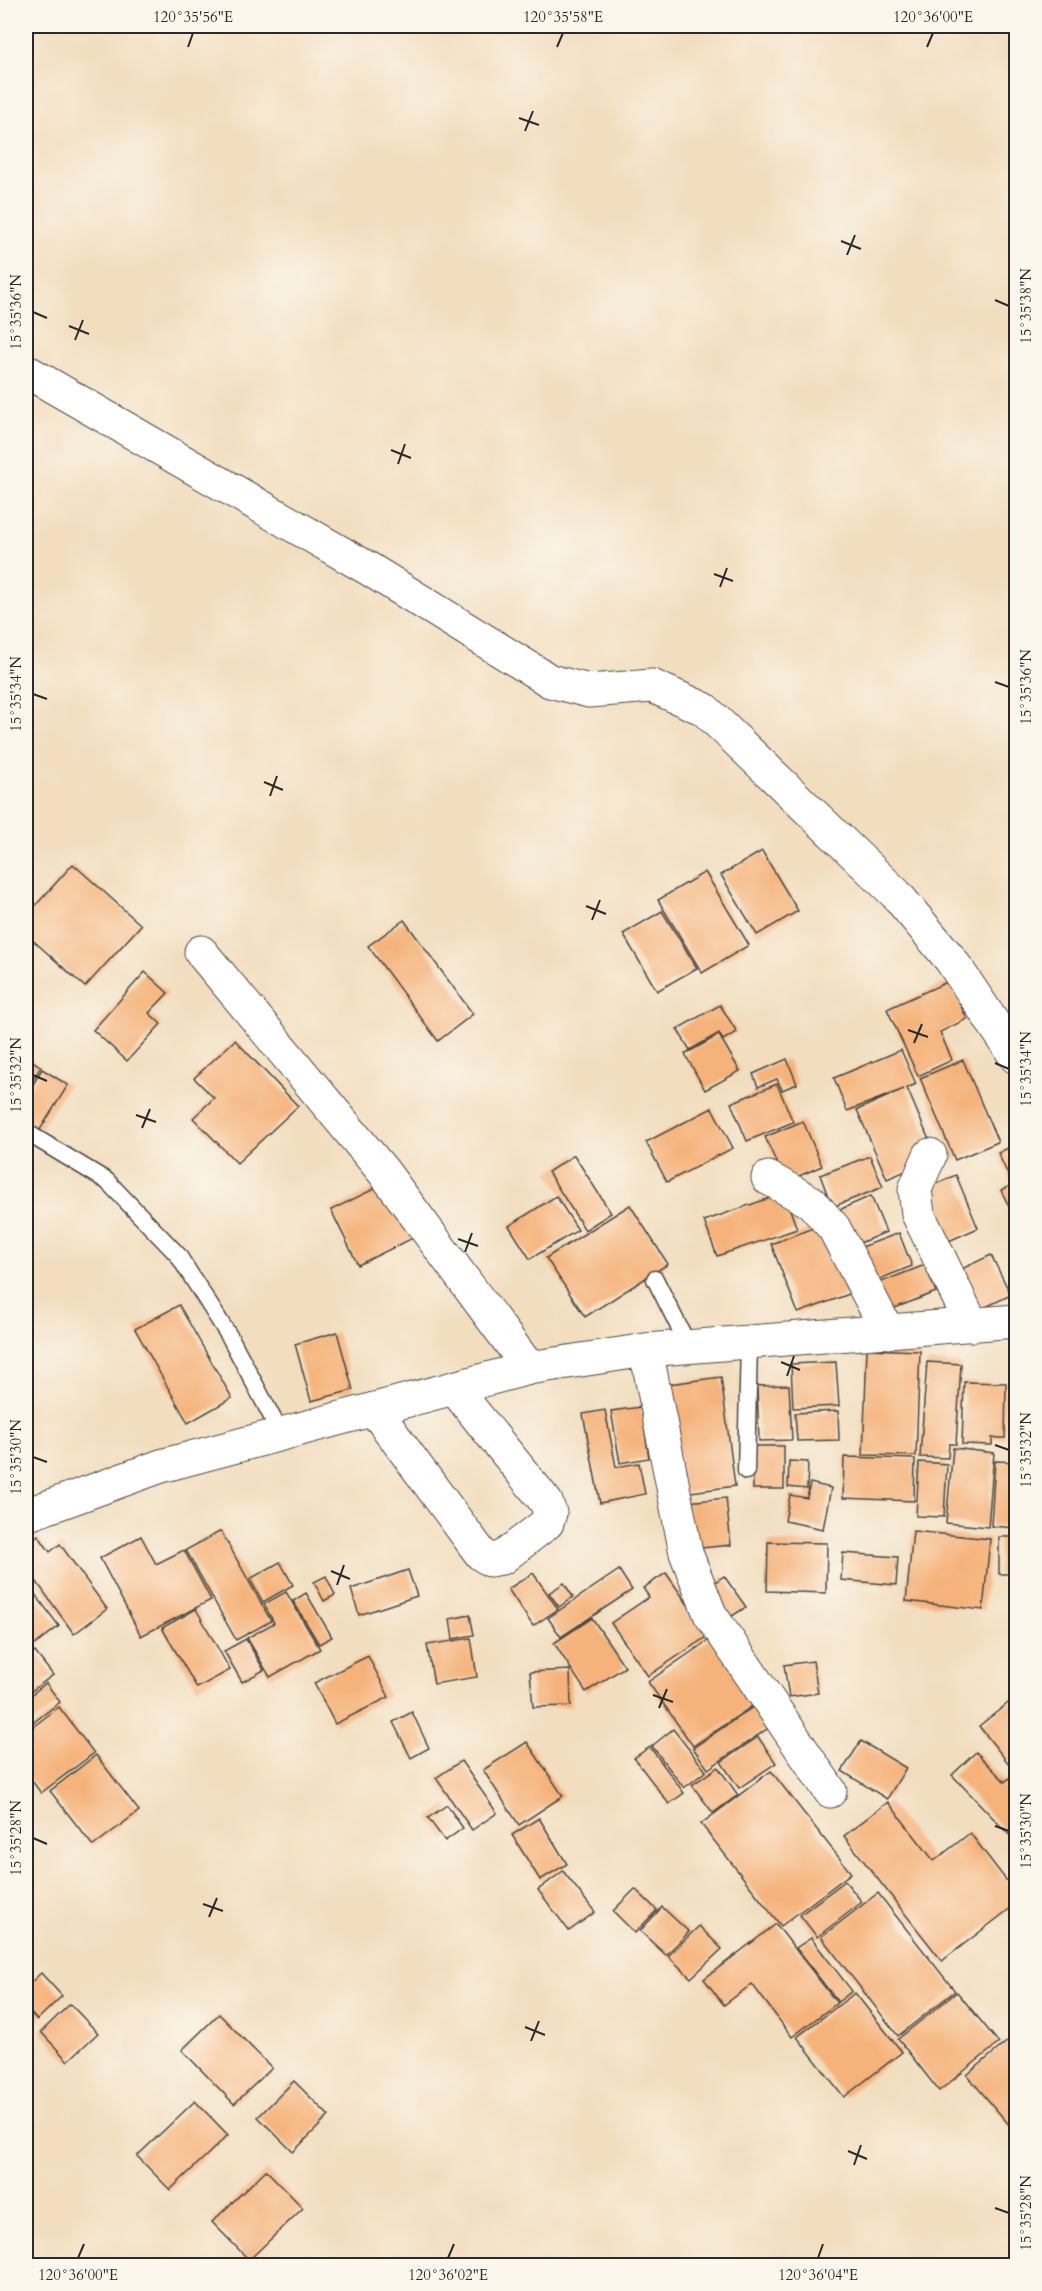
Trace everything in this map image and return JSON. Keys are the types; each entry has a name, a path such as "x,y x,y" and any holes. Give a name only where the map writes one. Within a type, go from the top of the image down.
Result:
{"street":[{"path":"26,371 369,569 550,681 589,691 652,686 704,709 896,894 951,960 1017,1057"},
{"path":"201,952 383,1171 529,1368"},
{"path":"930,1155 915,1189 918,1214 972,1325"},
{"path":"768,1178 811,1202 834,1228 888,1332"},
{"path":"26,1515 161,1466 529,1368 646,1350 1017,1321"},
{"path":"646,1350 686,1553 710,1614 830,1791"},
{"path":"374,1409 481,1554 490,1560 502,1558 547,1523 549,1513 546,1502 454,1388"}],"lane":[{"path":"26,1132 107,1181 178,1255 231,1339 281,1434"},
{"path":"655,1279 689,1347"},
{"path":"746,1471 748,1343"}],"building":[{"path":"762,851 798,911 757,935 721,875"},
{"path":"73,864 141,925 85,987 26,934 26,916"},
{"path":"705,872 749,945 702,973 658,900"},
{"path":"662,911 697,968 657,991 623,934"},
{"path":"404,920 473,1014 438,1041 368,946"},
{"path":"145,972 168,993 149,1013 161,1024 127,1061 93,1030"},
{"path":"949,981 967,1019 940,1032 952,1060 918,1076 887,1009"},
{"path":"720,1005 737,1032 723,1040 719,1033 690,1050 677,1029"},
{"path":"719,1035 740,1071 705,1090 685,1054"},
{"path":"235,1040 298,1106 237,1163 193,1118 214,1098 194,1078"},
{"path":"901,1050 916,1084 907,1088 932,1147 920,1165 887,1179 857,1110 904,1089 847,1111 834,1078"},
{"path":"26,1056 41,1067 26,1090"},
{"path":"787,1059 797,1084 782,1090 777,1079 758,1087 753,1074"},
{"path":"963,1060 998,1142 955,1160 920,1078"},
{"path":"42,1069 68,1085 38,1133 26,1125 26,1096"},
{"path":"777,1084 793,1122 747,1141 731,1103"},
{"path":"712,1108 733,1148 667,1182 646,1142"},
{"path":"803,1121 822,1166 785,1182 765,1137"},
{"path":"1016,1144 1016,1178 1011,1181 998,1153"},
{"path":"574,1155 611,1213 585,1230 548,1172"},
{"path":"870,1156 883,1187 832,1207 820,1175"},
{"path":"956,1175 978,1228 942,1244 919,1191"},
{"path":"386,1183 413,1238 358,1265 331,1210"},
{"path":"1016,1183 1016,1221 1001,1190"},
{"path":"784,1193 797,1229 717,1256 704,1221"},
{"path":"556,1196 578,1230 530,1259 509,1226"},
{"path":"871,1196 886,1232 855,1245 839,1210"},
{"path":"630,1205 668,1264 585,1317 546,1258"},
{"path":"826,1223 852,1293 798,1313 771,1244"},
{"path":"899,1233 912,1266 867,1284 854,1250"},
{"path":"991,1255 1011,1295 971,1314 951,1274"},
{"path":"925,1265 936,1292 887,1311 876,1284"},
{"path":"179,1305 232,1398 188,1423 135,1329"},
{"path":"337,1332 353,1390 311,1401 295,1344"},
{"path":"867,1349 920,1351 916,1456 863,1455"},
{"path":"836,1362 839,1406 793,1408 791,1364"},
{"path":"927,1362 961,1364 956,1444 949,1444 948,1458 920,1457"},
{"path":"721,1377 735,1486 684,1493 669,1384"},
{"path":"964,1382 1006,1383 1005,1438 992,1438 992,1445 962,1444"},
{"path":"789,1385 792,1440 759,1441 757,1386"},
{"path":"641,1407 649,1458 620,1463 611,1411"},
{"path":"605,1410 616,1467 639,1463 645,1494 600,1503 583,1414"},
{"path":"838,1411 839,1440 797,1441 795,1413"},
{"path":"753,1446 784,1446 784,1489 753,1489"},
{"path":"953,1448 994,1453 988,1527 946,1523"},
{"path":"844,1457 915,1459 914,1501 843,1498"},
{"path":"789,1461 808,1462 807,1489 788,1487"},
{"path":"995,1461 1016,1462 1013,1506 1016,1506 1016,1528 991,1526"},
{"path":"919,1462 947,1464 944,1517 916,1516"},
{"path":"810,1483 831,1488 823,1529 785,1521 790,1495 807,1498"},
{"path":"726,1498 731,1545 691,1549 687,1502"},
{"path":"221,1531 271,1621 236,1640 186,1550"},
{"path":"913,1531 990,1539 983,1610 906,1601"},
{"path":"38,1535 50,1552 60,1544 107,1609 74,1634 26,1567 26,1545"},
{"path":"141,1536 156,1564 184,1550 211,1600 141,1636 100,1558"},
{"path":"999,1537 1016,1537 1016,1574 999,1574"},
{"path":"768,1542 827,1543 826,1593 767,1591"},
{"path":"843,1553 898,1557 896,1585 841,1580"},
{"path":"280,1562 293,1585 263,1602 250,1579"},
{"path":"408,1570 417,1596 359,1615 351,1589"},
{"path":"619,1570 632,1590 561,1637 548,1618"},
{"path":"533,1573 558,1609 533,1626 508,1589"},
{"path":"666,1573 709,1635 648,1676 611,1623 649,1597 643,1588"},
{"path":"326,1576 335,1595 324,1601 314,1582"},
{"path":"724,1576 746,1607 726,1620 705,1589"},
{"path":"26,1582 59,1626 26,1652"},
{"path":"564,1583 573,1597 559,1607 549,1593"},
{"path":"286,1592 320,1649 270,1677 247,1638 274,1623 264,1604"},
{"path":"306,1593 332,1637 319,1644 293,1601"},
{"path":"196,1609 230,1670 197,1688 162,1628"},
{"path":"470,1615 474,1635 453,1639 450,1619"},
{"path":"592,1618 625,1667 586,1692 554,1643"},
{"path":"713,1637 758,1702 693,1746 648,1682"},
{"path":"471,1638 477,1677 434,1684 427,1645"},
{"path":"246,1639 264,1670 242,1682 224,1651"},
{"path":"35,1652 53,1675 26,1695 26,1658"},
{"path":"368,1656 389,1697 335,1724 314,1683"},
{"path":"813,1661 818,1693 789,1697 784,1665"},
{"path":"570,1670 571,1706 533,1707 530,1672"},
{"path":"46,1683 60,1702 26,1728 26,1699"},
{"path":"1012,1700 1016,1706 1016,1758 1009,1764 979,1726"},
{"path":"759,1703 773,1725 708,1769 693,1748"},
{"path":"59,1707 94,1753 41,1793 26,1773 26,1732"},
{"path":"412,1712 429,1748 411,1758 393,1722"},
{"path":"673,1729 706,1771 684,1788 652,1746"},
{"path":"758,1737 776,1763 739,1788 721,1762"},
{"path":"861,1741 906,1768 887,1799 842,1771"},
{"path":"527,1742 563,1796 519,1825 483,1770"},
{"path":"650,1747 684,1793 669,1804 634,1758"},
{"path":"976,1752 1005,1782 1016,1771 1016,1842 952,1775"},
{"path":"96,1755 139,1811 93,1846 50,1791"},
{"path":"461,1761 497,1813 472,1830 436,1778"},
{"path":"718,1767 738,1795 713,1813 692,1785"},
{"path":"771,1771 851,1873 781,1926 701,1824"},
{"path":"888,1802 934,1861 970,1833 1016,1893 1016,1904 942,1961 844,1836"},
{"path":"447,1805 463,1828 445,1841 428,1818"},
{"path":"539,1818 567,1864 540,1880 512,1835"},
{"path":"563,1871 595,1912 569,1931 538,1890"},
{"path":"845,1881 862,1902 817,1937 800,1915"},
{"path":"635,1889 657,1910 635,1933 613,1911"},
{"path":"878,1893 955,1991 898,2036 821,1937"},
{"path":"662,1907 689,1932 666,1955 640,1931"},
{"path":"776,1924 837,2003 792,2037 752,1984 724,2005 704,1979"},
{"path":"699,1926 722,1949 691,1978 668,1956"},
{"path":"811,1938 852,1991 838,2002 796,1948"},
{"path":"41,1973 62,1996 37,2020 26,2008 26,1987"},
{"path":"957,1992 999,2043 939,2091 898,2039"},
{"path":"855,1993 902,2052 844,2097 797,2037"},
{"path":"70,2004 98,2033 68,2061 41,2032"},
{"path":"219,2014 272,2068 234,2104 182,2050"},
{"path":"1016,2034 1016,2133 967,2075"},
{"path":"294,2081 329,2116 293,2152 258,2117"},
{"path":"195,2101 228,2135 170,2190 137,2156"},
{"path":"266,2170 303,2208 249,2260 212,2222"}]}
